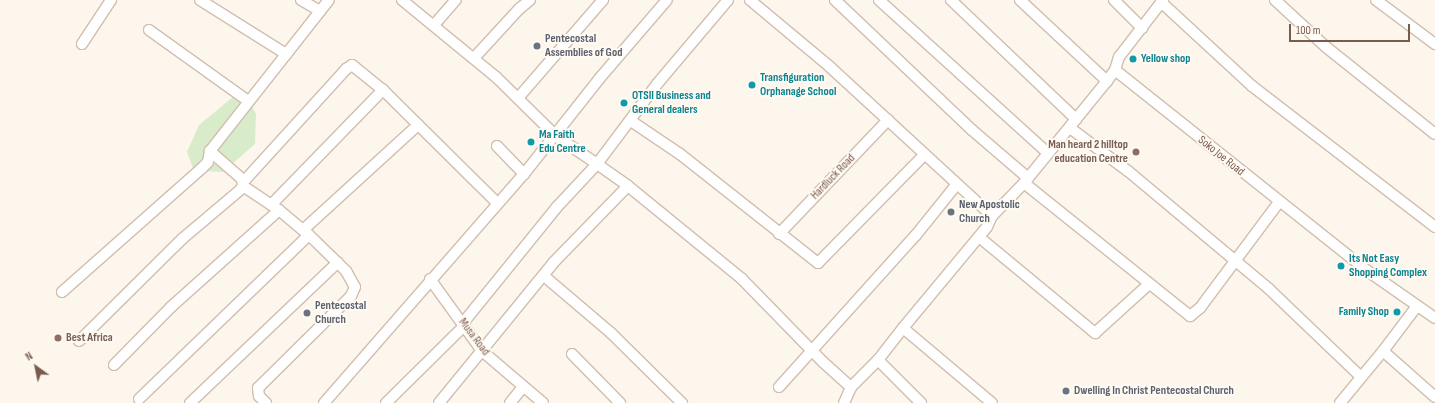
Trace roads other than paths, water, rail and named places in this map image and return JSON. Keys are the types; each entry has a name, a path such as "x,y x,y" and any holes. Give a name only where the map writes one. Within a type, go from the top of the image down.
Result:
{"street":[{"path":"82,44 111,0"},
{"path":"200,0 286,54"},
{"path":"301,0 320,11"},
{"path":"62,292 208,162 210,151 329,0"},
{"path":"402,0 474,58 518,98 556,136 628,186 747,283 811,350 851,387"},
{"path":"434,25 456,0"},
{"path":"474,58 518,9 530,0"},
{"path":"518,98 603,0"},
{"path":"324,403 430,279 524,174 556,136 595,84 667,0"},
{"path":"386,403 463,325 556,208 597,164 631,121 657,84 728,0"},
{"path":"750,0 807,47 992,216"},
{"path":"835,0 1026,181 1149,284 1190,316 1200,308 1279,202"},
{"path":"879,0 1048,153"},
{"path":"951,0 1073,124 1128,172 1269,289 1361,377"},
{"path":"1020,0 1107,81"},
{"path":"1114,0 1142,28"},
{"path":"1275,0 1326,47 1435,134"},
{"path":"1376,0 1435,44"},
{"path":"844,403 851,387 878,360 987,228 992,216 1026,181 1073,124 1107,81 1119,58 1162,1 1257,90 1435,226"},
{"path":"149,30 248,101"},
{"path":"79,341 177,244 246,179 349,66 354,66 383,90 497,203"},
{"name":"Soko Joe Road","path":"1114,70 1369,272 1435,318"},
{"path":"114,365 171,307 275,208 383,90"},
{"name":"Hardluck Road","path":"779,234 888,120"},
{"path":"631,121 711,178 814,262 821,261 924,155"},
{"path":"139,399 306,232 418,125"},
{"path":"497,146 524,174"},
{"path":"210,151 243,182 306,232 338,262 354,283 354,291 258,388 259,396 266,403"},
{"path":"779,387 916,235 957,184"},
{"path":"439,403 563,252 628,186"},
{"path":"979,237 1094,333 1149,284"},
{"path":"190,403 338,262"},
{"path":"544,276 611,333 682,403"},
{"name":"Musa Road","path":"430,279 482,351 543,403"},
{"path":"1340,403 1418,306"},
{"path":"903,328 992,403"},
{"path":"1383,351 1435,397"},
{"path":"572,354 620,403"},
{"path":"878,360 921,403"},
{"path":"510,403 523,387"}],"place":[{"name":"Pentecostal Assemblies of God","path":"537,46"},
{"name":"Yellow shop","path":"1133,59"},
{"name":"Transfiguration Orphanage School","path":"752,85"},
{"name":"OTSII Business and General dealers","path":"624,103"},
{"name":"Ma Faith Edu Centre","path":"531,142"},
{"name":"Man heard 2 hilltop education Centre","path":"1136,152"},
{"name":"New Apostolic Church","path":"951,212"},
{"name":"Its Not Easy Shopping Complex","path":"1341,266"},
{"name":"Family Shop","path":"1397,312"},
{"name":"Pentecostal Church","path":"307,313"},
{"name":"Best Africa","path":"58,338"},
{"name":"Dwelling In Christ Pentecostal Church","path":"1066,391"}]}
